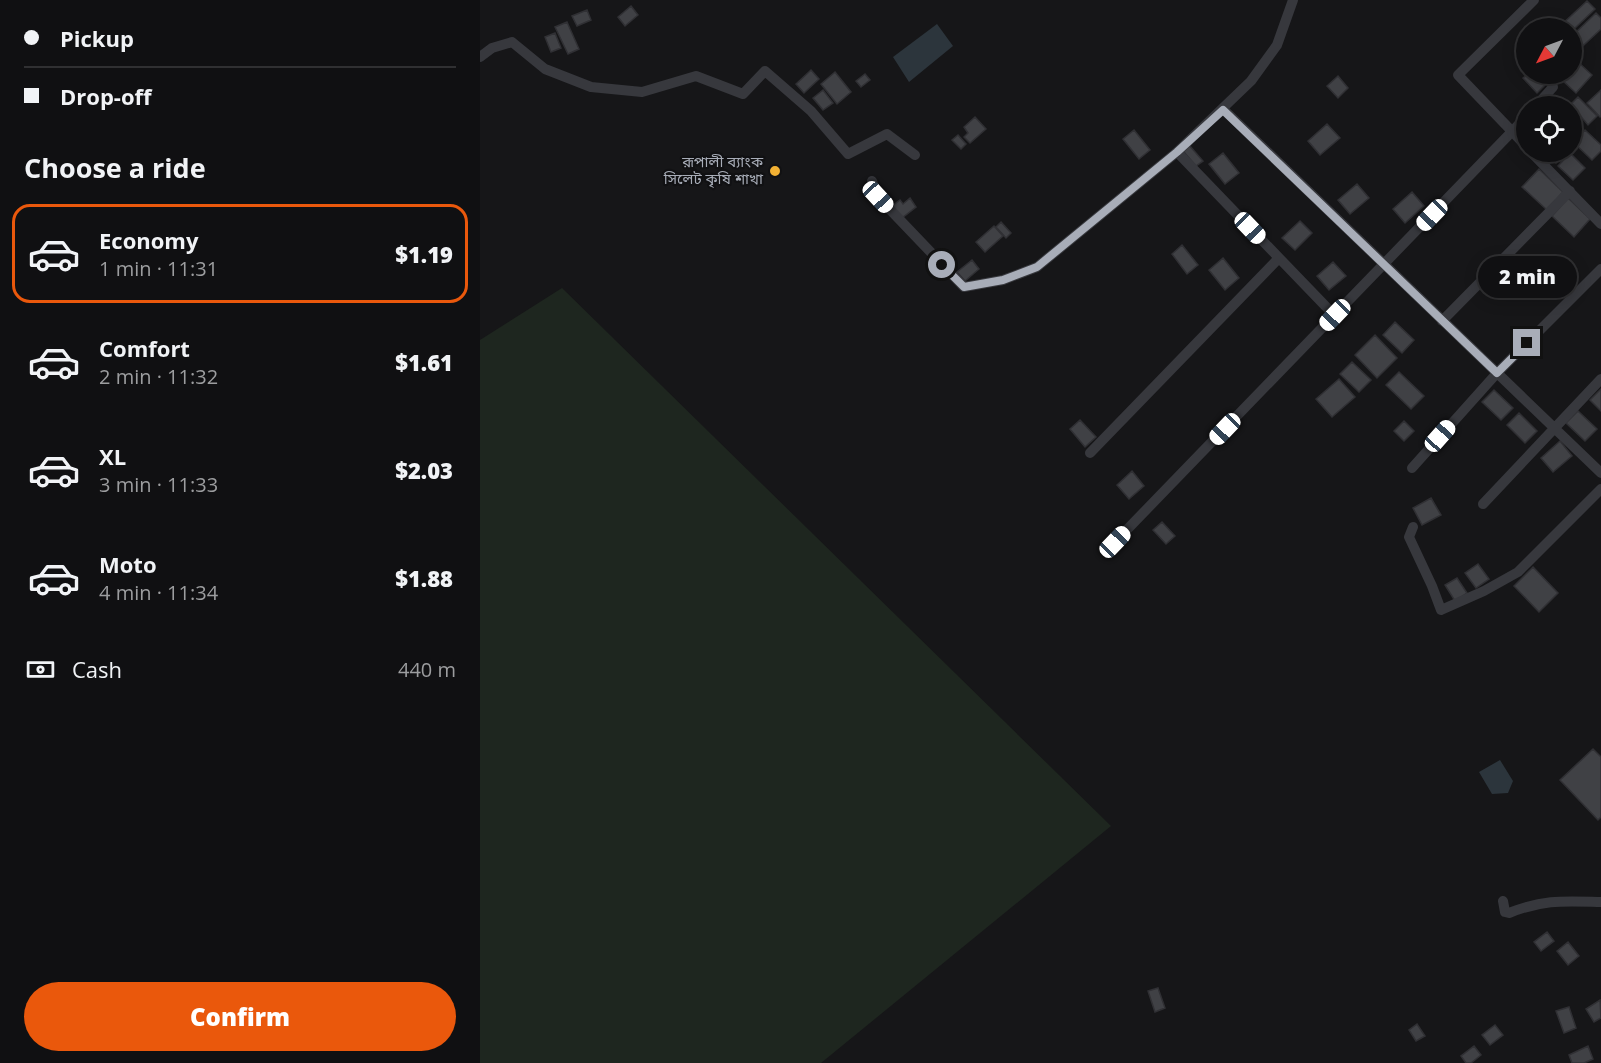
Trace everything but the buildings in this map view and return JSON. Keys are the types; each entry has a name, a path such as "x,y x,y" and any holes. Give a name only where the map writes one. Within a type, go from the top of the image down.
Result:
{"street":[{"path":"872,181 878,197 964,287 1003,280 1037,267 1177,152 1251,81 1277,45 1293,0"},
{"path":"1516,135 1458,75 1534,0"},
{"path":"480,57 492,48 512,42 545,69 591,87 642,92 696,76 742,94 765,71 811,111 848,154 887,134 915,154"},
{"path":"1545,96 1553,87"},
{"path":"1223,110 1601,473"},
{"path":"1115,542 1516,129"},
{"path":"1177,152 1335,315"},
{"path":"1541,162 1601,224"},
{"path":"1442,321 1570,191"},
{"path":"1090,453 1279,258"},
{"path":"1412,468 1497,373 1601,269"},
{"path":"1483,504 1601,380"},
{"path":"1413,527 1409,537 1441,610 1484,591 1518,572 1601,489"},
{"path":"1503,901 1505,912 1509,913 1533,903 1555,900 1601,902"}],"shaded area":[{"path":"937,24 953,46 909,82 893,57"},
{"path":"562,288 1111,826 821,1063 480,1063 480,340"},
{"path":"1500,760 1513,781 1508,793 1492,794 1479,772"}],"place":[{"name":"রূপালী ব্যাংক সিলেট কৃষি শাখা","path":"775,171"}],"route":[{"path":"942,265 964,287 1003,280 1029,268 1037,267 1177,152 1223,110 1497,373 1527,343"}]}
